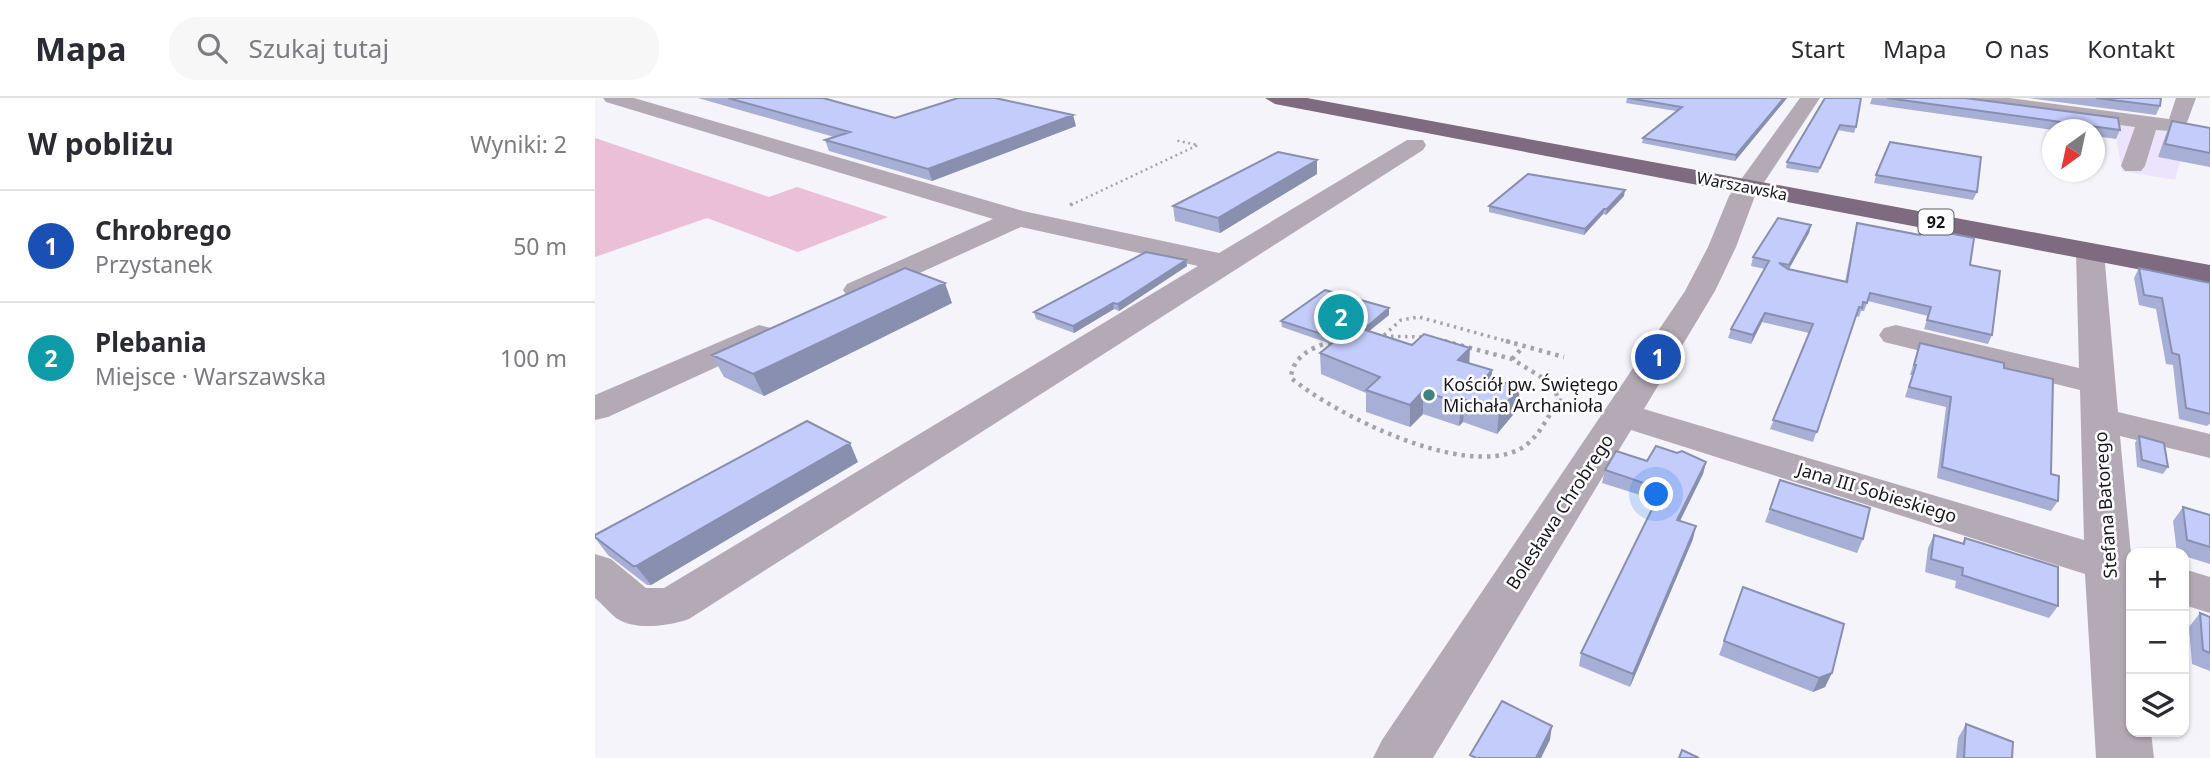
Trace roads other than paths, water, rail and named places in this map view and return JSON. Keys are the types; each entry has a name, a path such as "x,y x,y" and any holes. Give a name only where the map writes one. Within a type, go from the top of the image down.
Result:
{"main road":[{"name":"Warszawska","path":"1275,98 2210,274"}],"street":[{"path":"613,98 1026,220 1224,263"},
{"name":"Bolesława Chrobrego","path":"1402,758 1611,414 1700,291 1748,187 1810,98"},
{"path":"1963,98 2147,124 2178,124 2186,98"},
{"path":"2133,166 2147,124"},
{"path":"595,571 635,606 672,606 1415,145"},
{"path":"831,303 1026,220"},
{"name":"Stefana Batorego","path":"2090,252 2099,401 2120,567 2125,758"},
{"path":"595,410 782,325"},
{"path":"1896,335 2099,401 2210,446"},
{"name":"Jana III Sobieskiego","path":"1611,414 2120,567"},
{"path":"2189,589 2210,595"}],"place":[{"name":"Plebania","path":"1341,317"},
{"name":"Chrobrego","path":"1658,357"},
{"name":"Kościół pw. Świętego Michała Archanioła","path":"1429,395"}]}
